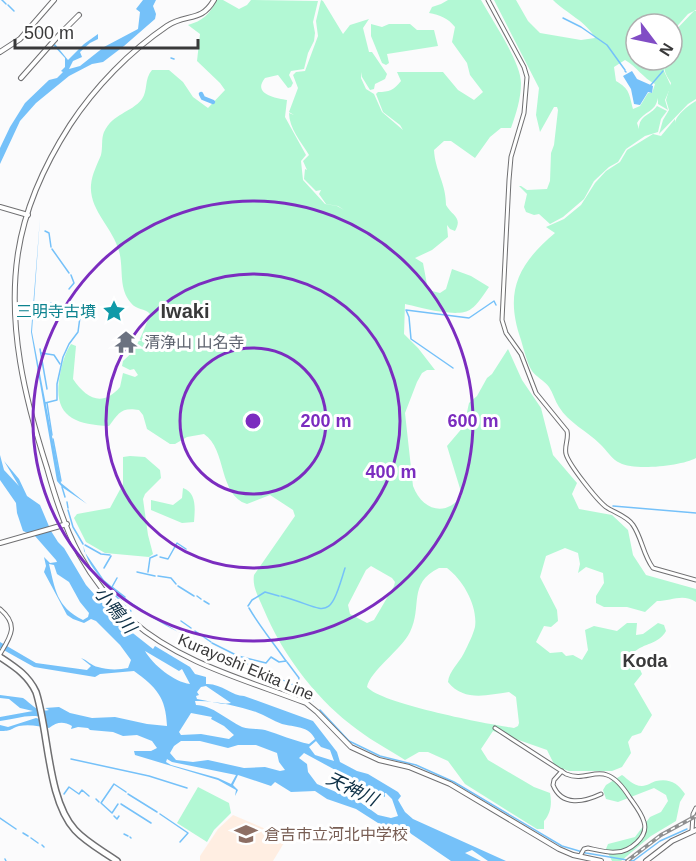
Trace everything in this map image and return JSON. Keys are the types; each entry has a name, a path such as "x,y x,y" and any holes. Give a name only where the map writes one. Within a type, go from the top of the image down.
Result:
{"highway":[{"path":"0,656 26,679 32,692 59,812 72,829 112,861"},
{"path":"72,829 117,861"}],"main road":[{"path":"0,52 20,39 54,0"},
{"name":"Kurayoshi Ekita Line","path":"214,0 200,16 172,23 156,34 127,58 93,95 56,148 26,215 15,271 14,300 17,338 25,389 38,441 65,525 78,553 99,586 128,618 155,639 213,669 306,703 351,747 379,760 409,767 450,784 559,849 601,861"},
{"path":"21,78 79,15"},
{"path":"0,207 26,215"},
{"path":"0,543 65,525"},
{"path":"646,861 672,841 694,831"}],"street":[{"path":"488,0 520,59 527,77 524,113 511,157 503,328 521,354 536,393 567,431 567,458 596,497 634,526 652,568 696,580"},
{"path":"0,609 8,616 12,627 0,656"},
{"path":"495,728 576,778 597,774 607,775 626,792 645,822 642,837 623,851 614,853 588,848 584,849 580,856"},
{"path":"562,771 554,780 553,785 562,796 574,801 584,801 601,794"},
{"path":"694,831 693,814 696,808"}],"shaded area":[{"name":"倉吉市立河北中学校","path":"233,815 287,838 273,861 200,861 200,856 218,829"}],"green space":[{"path":"216,0 223,0 239,9 251,0 318,1 313,22 314,41 304,69 291,71 289,75 293,83 291,87 288,88 278,75 265,78 261,88 267,94 287,100 285,117 306,155 301,161 303,180 325,204 344,210 338,206 326,204 319,194 321,190 316,191 304,179 305,169 307,170 303,161 309,155 296,135 289,113 294,115 289,112 298,88 293,75 296,72 305,71 318,36 316,21 321,0 343,34 350,25 369,19 363,28 369,52 372,52 387,74 385,79 375,84 374,89 370,90 362,77 362,72 361,78 366,89 374,94 382,112 403,130 383,112 376,94 391,90 401,81 397,72 443,72 458,90 474,100 483,92 470,75 467,63 452,42 455,27 443,17 429,13 432,7 448,0 481,0 505,41 520,74 521,89 511,128 501,128 490,137 475,158 451,141 444,141 434,150 446,205 458,223 455,231 447,225 448,237 432,250 415,258 423,263 428,290 440,293 446,289 452,269 471,276 489,287 476,304 465,312 449,313 405,304 404,334 435,370 422,373 405,413 413,486 422,501 435,508 449,507 462,495 447,446 464,426 469,403 477,396 508,349 522,380 541,408 553,455 577,483 572,494 579,509 612,515 628,530 633,555 646,575 696,589 696,602 686,598 657,601 645,612 627,607 604,607 596,603 596,596 604,583 603,573 586,567 578,573 580,564 578,553 565,548 546,556 540,577 557,610 558,621 551,627 544,626 536,642 550,653 562,652 566,656 573,655 582,660 588,650 585,630 594,626 617,631 627,623 637,623 636,635 643,634 658,623 664,625 666,631 659,639 633,653 642,674 634,684 652,715 641,733 632,736 628,742 631,753 622,767 612,771 569,771 555,766 547,750 493,731 481,749 488,760 534,787 550,793 550,808 544,821 544,829 537,829 465,784 448,761 428,752 419,752 405,760 356,729 336,713 311,687 289,657 271,626 254,584 254,575 295,516 293,510 270,495 247,504 238,499 231,491 216,450 204,434 187,437 175,444 170,444 147,429 139,410 124,410 109,426 76,420 62,408 58,389 64,359 71,344 76,346 73,379 83,391 95,398 107,397 120,387 123,373 135,377 138,375 134,369 130,370 122,366 123,361 140,340 150,314 133,305 124,291 119,251 112,234 97,211 91,194 91,185 101,155 104,132 112,121 142,99 152,70 169,70 183,82 193,97 208,108 225,90 197,61 200,34 188,25 205,16","holes":["371,566 395,582 374,620 367,623 350,614 348,605 366,570","439,568 447,568 464,586 472,602 475,619 475,627 470,640 450,674 448,682 454,688 469,695 509,692 516,697 519,723 514,728 413,706 392,700 367,687 374,674 406,639 414,622 419,588 429,574"]},
{"path":"494,0 516,0 528,21 540,33 581,40 595,38 582,22 553,0 696,0 696,10 684,18 684,12 624,12 624,61 614,67 616,81 626,89 633,109 640,106 648,93 652,93 655,84 639,72 664,72 671,86 665,100 668,110 658,104 658,98 655,106 637,123 639,129 643,118 657,106 667,111 661,119 658,132 645,136 626,149 618,162 594,181 584,199 563,217 550,224 539,214 526,212 524,207 527,194 519,186 527,190 547,189 550,181 551,153 558,110 554,107 540,132 536,115 539,88"},
{"path":"696,11 696,99 688,104 659,134 669,110 666,100 671,83 665,72 684,72 684,21"},
{"path":"371,24 382,27 389,24 410,24 417,30 434,30 438,46 387,54 389,63 386,65 382,63 371,36"},
{"path":"696,101 696,458 680,463 636,467 614,459 595,439 568,418 559,407 549,387 532,371 516,323 515,293 518,280 532,256 555,233 546,227 564,219 581,205 595,183 606,171 620,162 627,150 653,134 661,136 675,119 675,123 683,110"},
{"path":"123,457 145,457 160,470 161,478 143,499 153,554 149,557 105,553 86,542 74,518 77,514 110,508 123,484"},
{"path":"183,488 188,490 193,498 194,522 182,523 151,510 151,500 173,505 182,498"},
{"path":"622,775 639,786 661,780 669,781 676,784 685,794 680,802 676,821 651,836 621,861 612,861 606,849 608,844 635,837 650,817 661,812 668,801 666,795 654,788 618,802 606,799 603,790 606,785"},
{"path":"198,787 229,803 231,813 214,830 207,842 177,823"}],"water":[{"path":"143,0 156,0 153,6 155,19 103,62 92,64 69,76 36,103 20,121 0,164 0,148 25,103 49,80 57,78 63,72 61,71 65,67 65,58 53,45 55,44 68,60 98,34 98,39 80,52 82,57 73,61 69,69 80,66 104,47 138,29 140,12 136,9"},
{"path":"633,72 637,79 653,86 652,93 648,92 640,105 634,104 631,89 623,76"},
{"path":"40,218 32,332 61,483 87,504 57,481 31,332"},
{"path":"0,455 4,470 19,486 4,461 19,479 27,496 40,505 51,531 86,585 120,623 153,649 155,646 190,667 195,674 206,677 206,684 217,685 235,694 313,721 337,752 340,762 368,774 398,792 401,796 398,800 405,812 413,819 506,861 488,861 472,850 465,853 481,861 451,861 407,831 378,823 356,809 327,799 315,791 291,792 275,782 271,786 238,775 233,785 238,790 235,796 236,790 218,780 135,755 134,751 151,751 157,748 152,741 137,735 123,736 113,732 78,727 71,729 72,726 66,723 57,723 49,728 26,725 0,731 0,725 8,727 36,718 46,721 46,718 28,716 0,721 0,717 33,711 20,708 9,699 0,698 0,695 23,698 45,711 49,710 45,708 59,707 70,713 92,718 115,717 167,726 162,700 154,688 134,671 100,674 95,677 34,667 0,648 0,642 36,663 87,670 91,666 81,658 105,669 128,668 131,660 120,645 96,621 91,619 84,623 67,615 44,572 46,566 44,557 50,563 57,562 35,536 23,531 16,503 0,480","holes":["49,564 54,565 57,574 69,582 89,613 88,617 83,620 67,609 58,596","145,651 179,671 182,669 190,684 164,672","206,686 231,703 225,704 256,712 282,724 305,729 315,739 309,744 265,730 242,727 214,710 196,705 195,701 210,701 197,699 196,696 199,695 197,692 201,687","191,713 212,717 211,719 234,735 229,739 201,734 181,735 179,732","181,741 200,741 228,748 238,745 256,745 277,753 279,762 285,770 265,767 244,768 208,760 193,762 176,760 170,753","316,741 321,747 330,750 334,761 315,755 309,747","304,753 385,797 386,793 392,799 398,816 391,818 378,815 360,802 317,784 308,772 307,764 299,758","167,759 236,775 231,784 171,765 166,762"]},
{"path":"87,555 104,580 129,601 176,631 122,597 102,579 88,560"},
{"path":"182,634 295,685 304,690 314,702 298,688"}],"waterway":[{"path":"2,0 6,4"},
{"path":"8,5 14,11"},
{"path":"563,18 607,45 624,69"},
{"path":"34,27 46,37"},
{"path":"650,86 662,72"},
{"path":"201,94 203,98 213,102"},
{"path":"45,231 49,233 51,247"},
{"path":"52,249 69,273"},
{"path":"69,289 74,283 71,275"},
{"path":"453,368 411,339 406,310 469,318 494,301 496,305"},
{"path":"45,403 57,400 57,384 63,357 78,332 82,302"},
{"path":"40,303 49,306 51,303"},
{"path":"53,304 78,316"},
{"path":"40,349 47,389"},
{"path":"41,353 54,355 60,364"},
{"path":"47,403 52,435"},
{"path":"53,439 61,481"},
{"path":"62,487 65,497"},
{"path":"67,502 68,508"},
{"path":"613,506 696,513"},
{"path":"68,510 73,527 83,544"},
{"path":"160,557 168,559 177,543 186,549"},
{"path":"85,545 101,554 110,555"},
{"path":"148,572 150,558 157,555"},
{"path":"104,568 111,556"},
{"path":"281,596 317,608 324,608 330,605 334,598 345,568"},
{"path":"137,572 155,576"},
{"path":"158,576 171,578 176,584"},
{"name":"小鴨川","path":"117,578 112,587 125,597"},
{"path":"178,586 194,596"},
{"path":"248,606 252,600 265,592 279,596"},
{"name":"小鴨川","path":"113,593 121,601"},
{"path":"197,596 201,599"},
{"path":"204,601 209,604"},
{"name":"小鴨川","path":"122,603 126,607"},
{"name":"小鴨川","path":"127,608 131,611"},
{"path":"249,608 286,661"},
{"path":"181,621 191,628"},
{"path":"195,631 211,642"},
{"path":"212,643 238,656 266,663 271,657 279,662 286,661"},
{"path":"287,662 299,678 297,685"},
{"path":"320,710 349,741 380,756 416,765 454,782 562,846 586,853 633,861 660,841 687,829"},
{"path":"71,759 149,776 187,788"},
{"path":"118,804 112,813 101,803 114,784 126,792"},
{"path":"64,794 69,787 79,794 82,790 89,796"},
{"path":"128,794 157,812"},
{"path":"96,799 99,802"},
{"path":"121,804 151,823"},
{"path":"160,814 188,833 180,842"},
{"path":"114,816 117,819 119,816"},
{"path":"0,818 16,829"},
{"path":"23,833 28,836"},
{"path":"124,834 128,836"},
{"path":"31,838 38,843"}],"railway":[{"path":"627,861 661,835 696,816"}],"place":[{"name":"三明寺古墳","path":"114,311"},
{"name":"清浄山 山名寺","path":"126,342"},
{"name":"倉吉市立河北中学校","path":"246,834"}],"district":[{"name":"Iwaki","path":"185,311"},
{"name":"Koda","path":"645,661"}],"water label":[{"name":"天神川","path":"352,789"}]}
